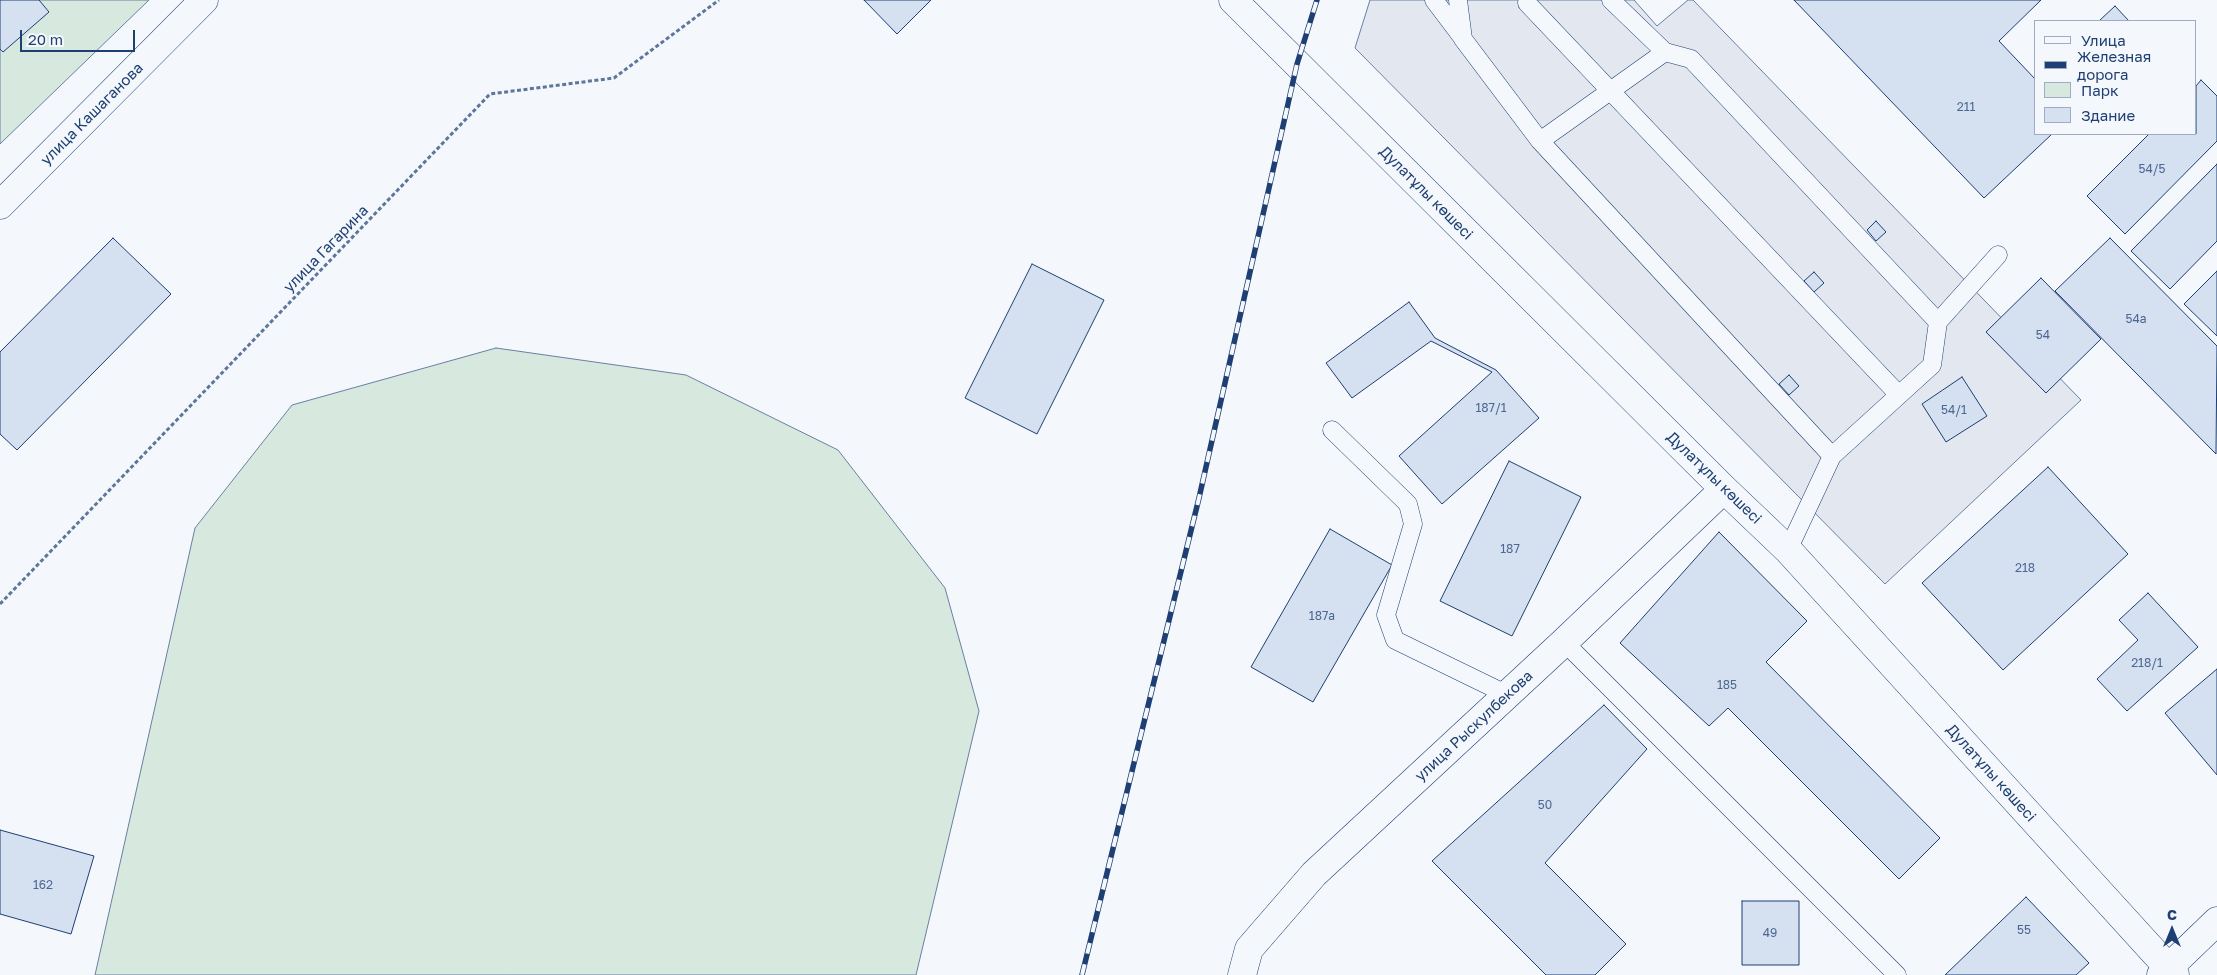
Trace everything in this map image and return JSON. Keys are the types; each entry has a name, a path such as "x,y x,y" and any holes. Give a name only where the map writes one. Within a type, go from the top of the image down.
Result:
{"street":[{"name":"улица Кашаганова","path":"0,205 204,0"},
{"name":"Дулатұлы көшесі","path":"1233,0 1724,489 1788,550 2168,973"},
{"name":"улица Рыскулбекова","path":"1242,975 1249,949 1314,874 1508,695 1724,489"},
{"path":"2168,973 2217,921"}],"lane":[{"path":"1434,0 1540,141 1832,456"},
{"path":"1458,0 1463,39"},
{"path":"1612,0 1665,52 1691,59 1938,322"},
{"path":"1527,3 1612,90 1898,395"},
{"path":"1540,141 1665,52"},
{"path":"1788,550 1832,456 1932,364 1938,322 1998,255"},
{"path":"1332,430 1408,504 1412,524 1386,615 1395,640 1508,695"},
{"path":"1564,642 1897,975"}],"path":[{"name":"улица Гагарина","path":"0,604 490,94 614,78 719,0"}],"green space":[{"path":"0,0 149,0 0,144"},
{"path":"496,348 686,375 838,450 945,588 979,711 916,975 95,975 195,528 292,405"}],"shaded area":[{"path":"1370,0 1634,0 1657,26 1688,0 1693,0 2081,400 1885,584 1355,48"}],"building":[{"path":"0,0 39,0 49,12 3,52 0,49"},
{"path":"864,0 931,0 897,34"},
{"path":"1794,0 2041,0 1999,41 2034,78 2034,135 2051,135 1984,198"},
{"path":"2115,6 2128,20 2100,20"},
{"path":"2201,80 2217,96 2217,141 2125,234 2087,196 2148,135 2197,135 2197,85"},
{"path":"2217,164 2217,241 2170,289 2131,251"},
{"path":"1876,221 1886,232 1876,241 1867,230"},
{"path":"113,238 171,294 17,450 0,434 0,352"},
{"path":"2110,238 2217,346 2216,454 2055,291"},
{"path":"1032,264 1104,300 1037,434 965,398"},
{"path":"2217,271 2217,336 2184,304"},
{"path":"1814,272 1824,283 1814,292 1804,281"},
{"path":"2041,278 2101,339 2046,393 1986,332"},
{"path":"1409,302 1435,338 1496,370 1539,418 1442,504 1399,456 1492,372 1431,341 1352,398 1326,363"},
{"path":"1789,375 1799,386 1789,395 1779,384"},
{"path":"1962,377 1987,416 1946,442 1922,404"},
{"path":"1509,461 1581,497 1512,636 1440,601"},
{"path":"2048,467 2128,554 2003,670 1922,583"},
{"path":"1330,529 1392,565 1313,702 1251,667"},
{"path":"1719,532 1807,621 1766,662 1940,838 1899,879 1728,708 1709,726 1620,643"},
{"path":"2148,593 2198,647 2127,711 2097,679 2138,640 2119,620"},
{"path":"2217,669 2217,775 2165,713"},
{"path":"1604,705 1647,749 1545,863 1626,944 1595,975 1546,975 1432,861"},
{"path":"0,830 94,856 71,934 0,914"},
{"path":"2026,897 2089,963 2076,975 1945,975"},
{"path":"1742,901 1799,901 1799,965 1742,965"}],"railway":[{"path":"1082,975 1199,498 1297,64 1317,0"}]}
